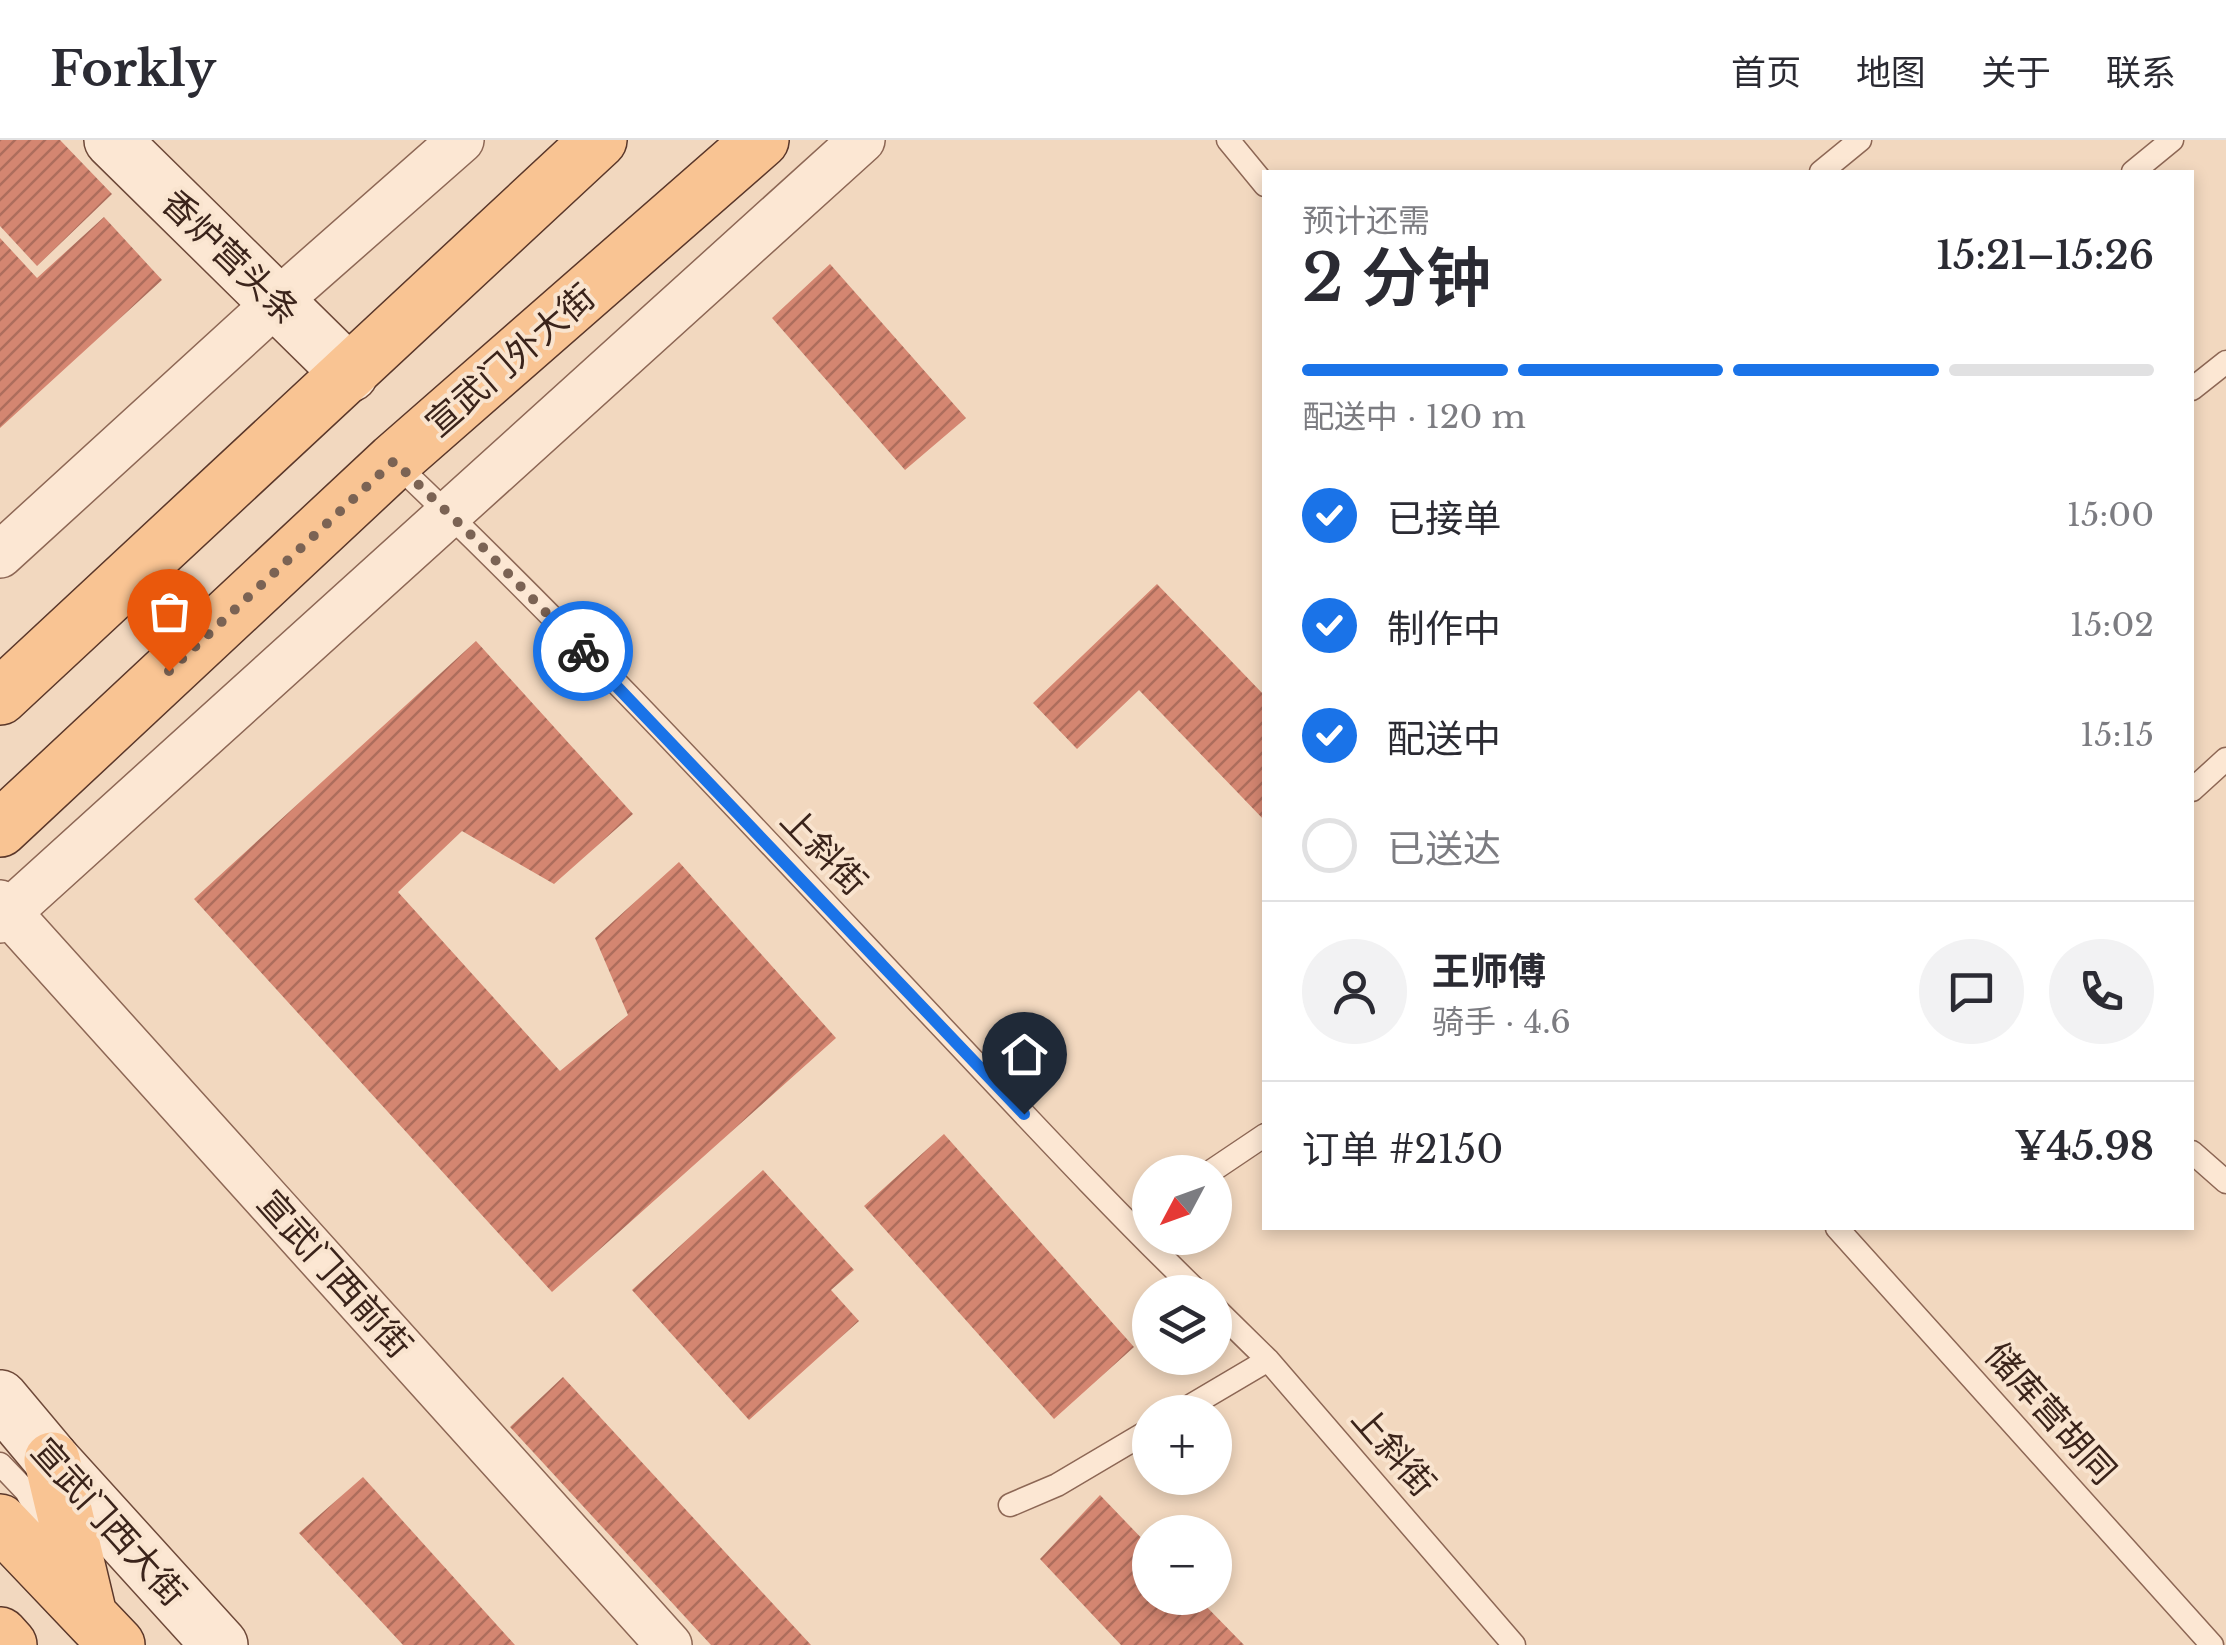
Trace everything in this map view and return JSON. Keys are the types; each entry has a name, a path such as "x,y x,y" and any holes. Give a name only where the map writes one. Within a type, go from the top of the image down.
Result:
{"main road":[{"path":"0,697 600,140"},
{"name":"宣武门外大街","path":"0,829 394,461 761,140"},
{"path":"26,1462 103,1630"},
{"path":"0,1522 103,1630"},
{"path":"0,1635 9,1645"}],"street":[{"name":"香炉营头条","path":"112,140 350,374"},
{"path":"0,555 461,140"},
{"path":"3,912 450,515 862,140"},
{"name":"宣武门西前街","path":"3,912 669,1645"},
{"name":"宣武门西大街","path":"0,1398 26,1462 220,1645"}],"lane":[{"path":"1824,170 1860,140"},
{"path":"2136,170 2172,140"},
{"path":"1240,144 1262,180"},
{"path":"2194,387 2226,362"},
{"name":"上斜街","path":"394,461 1132,1212"},
{"path":"2194,788 2226,759"},
{"path":"1232,1157 1262,1137"},
{"path":"2194,1154 2224,1177"},
{"name":"储库营胡同","path":"1839,1230 2212,1645"},
{"name":"上斜街","path":"1168,1255 1184,1275"},
{"name":"上斜街","path":"1232,1325 1268,1360 1514,1645"},
{"path":"1209,1395 1268,1360"},
{"path":"1010,1505 1057,1486 1132,1441"}],"building":[{"path":"0,140 60,140 112,194 37,266 0,226"},
{"path":"104,217 162,280 0,428 0,238 37,278"},
{"path":"830,264 966,418 905,470 772,318"},
{"path":"1157,584 1262,693 1262,818 1139,690 1077,749 1033,703"},
{"path":"476,641 633,814 554,884 462,831 398,892 560,1071 628,1015 595,938 679,862 836,1038 552,1292 194,899"},
{"path":"944,1134 1132,1349 1054,1419 864,1206"},
{"path":"763,1170 854,1270 831,1290 859,1321 749,1420 632,1290"},
{"path":"563,1377 811,1645 711,1645 510,1427"},
{"path":"363,1477 515,1645 403,1645 299,1533"},
{"path":"1100,1495 1132,1528 1132,1615 1215,1615 1244,1645 1121,1645 1040,1559"}],"way so far":[{"path":"169,671 394,461 583,651"}],"route":[{"path":"583,651 1024,1114"}]}
